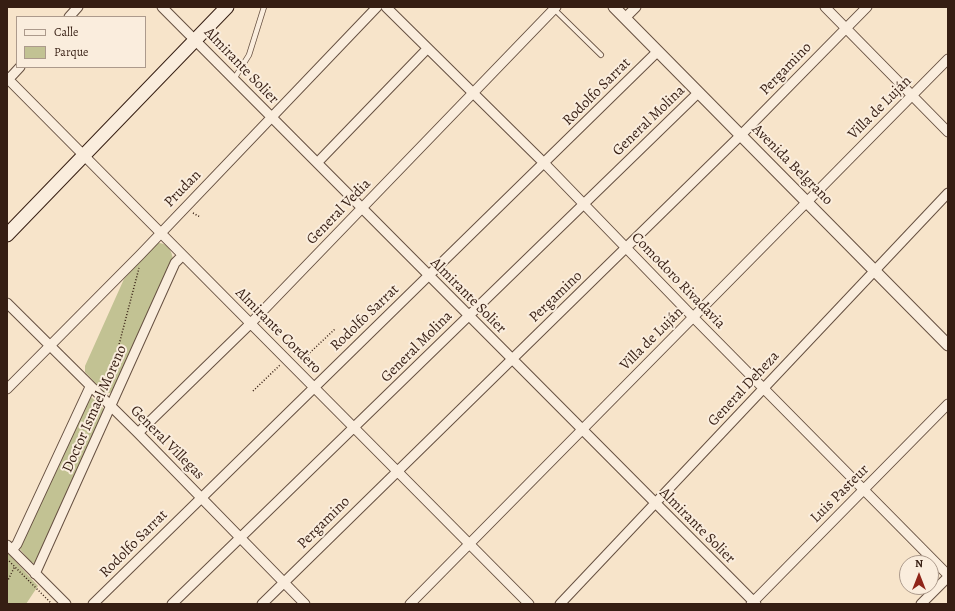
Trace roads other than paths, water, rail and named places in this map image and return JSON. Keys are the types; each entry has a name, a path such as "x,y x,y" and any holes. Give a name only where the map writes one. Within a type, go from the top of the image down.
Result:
{"main road":[{"path":"7,235 227,7"}],"street":[{"path":"70,16 78,7"},
{"name":"Almirante Solier","path":"162,7 753,603"},
{"name":"Prudan","path":"7,390 272,118 377,7"},
{"name":"Comodoro Rivadavia","path":"386,7 545,164 693,317 865,489 948,576"},
{"name":"Avenida Belgrano","path":"614,7 948,345"},
{"path":"625,18 636,7"},
{"path":"825,7 948,132"},
{"name":"Pergamino","path":"262,604 741,136 867,7"},
{"name":"General Vedia","path":"138,433 251,323 474,94 555,8"},
{"path":"317,163 427,49"},
{"name":"Rodolfo Sarrat","path":"93,604 658,52"},
{"name":"Villa de Luján","path":"410,604 948,59"},
{"path":"7,79 19,68"},
{"name":"Almirante Cordero","path":"7,79 530,604"},
{"name":"General Molina","path":"172,604 698,93"},
{"name":"General Deheza","path":"560,604 948,192"},
{"name":"Doctor Ismael Moreno","path":"35,574 112,407 175,263 182,256"},
{"name":"General Villegas","path":"7,303 241,537 305,604"},
{"name":"Doctor Ismael Moreno","path":"10,548 17,544 90,387"},
{"name":"Luis Pasteur","path":"753,603 948,404"},
{"path":"10,548 66,604"},
{"path":"921,604 948,576"}],"lane":[{"path":"234,79 249,55 264,7"},
{"path":"555,8 601,55"}]}
